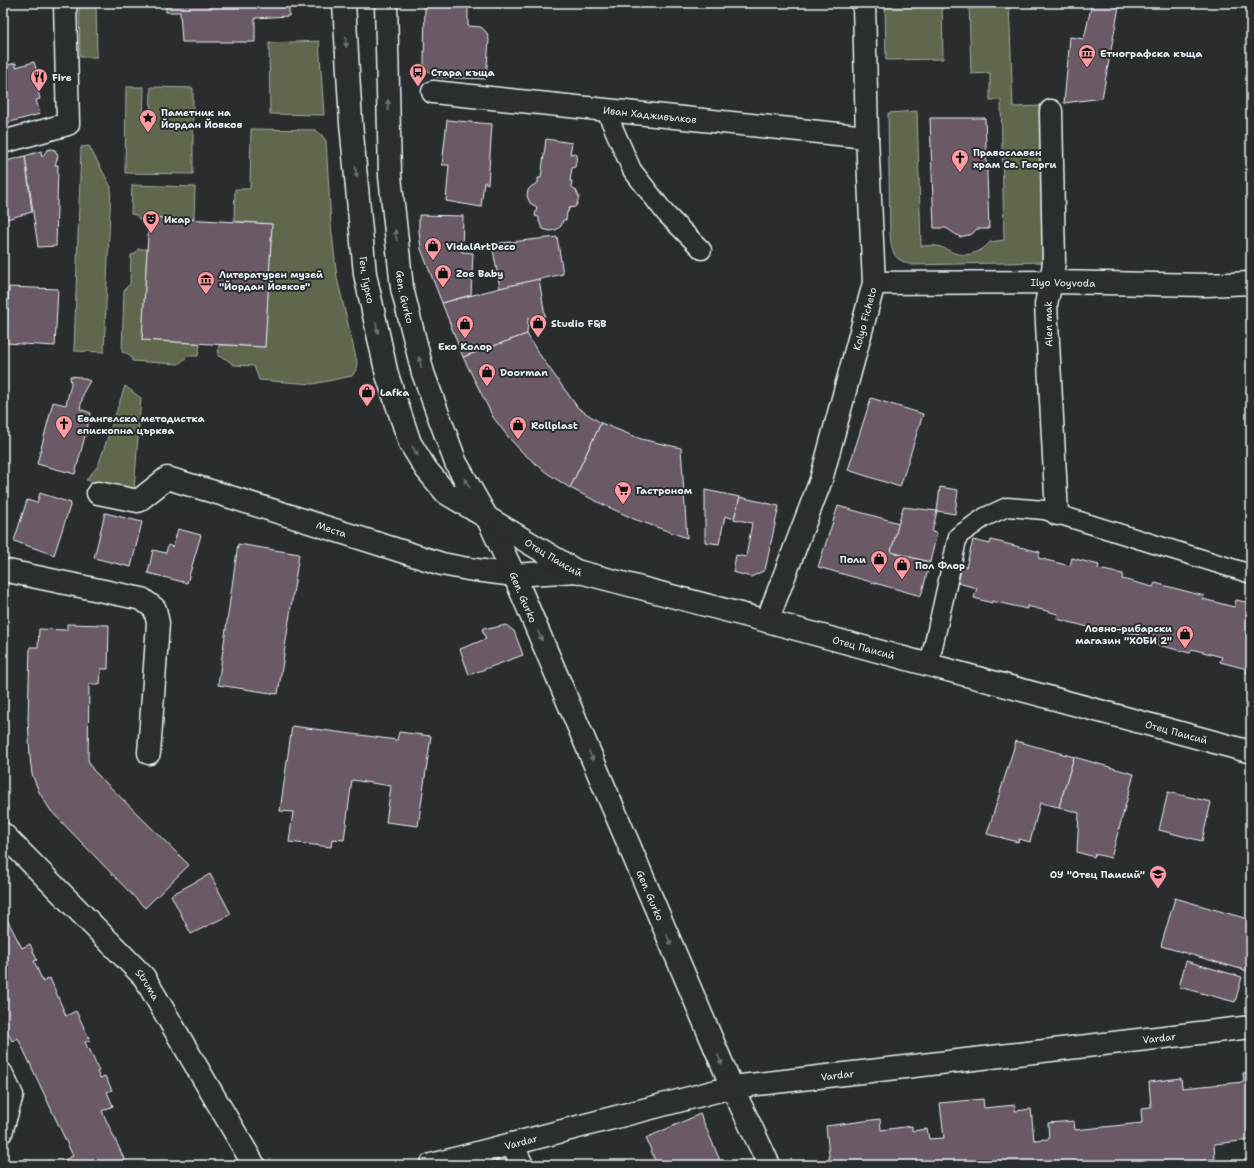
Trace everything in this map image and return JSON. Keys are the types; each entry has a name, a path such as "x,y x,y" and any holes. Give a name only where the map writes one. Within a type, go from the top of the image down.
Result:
{"street":[{"path":"3,142 68,124 66,3"},
{"name":"Ген. Гурко","path":"344,3 351,123 365,274 387,375 410,442 426,469 446,493 487,517"},
{"name":"Gen. Gurko","path":"386,3 390,176 402,288 423,373 456,463 487,517 514,575 732,1087 769,1165"},
{"name":"Kolyo Ficheto","path":"767,621 821,480 874,283 867,137 864,3"},
{"name":"Иван Хадживълков","path":"434,92 867,137"},
{"name":"Alen mak","path":"1051,111 1054,262 1046,304 1057,514"},
{"name":"Ilyo Voyvoda","path":"874,283 1051,282 1206,285 1251,283"},
{"name":"Места","path":"98,494 138,501 167,478 442,564 514,575 576,571"},
{"name":"Отец Паисий","path":"487,517 576,571 1251,752"},
{"path":"3,570 142,599 155,609 158,623 149,753"},
{"name":"Struma","path":"3,834 144,977 254,1165"},
{"name":"Vardar","path":"431,1165 732,1087 1251,1027"},
{"path":"512,1144 522,1165"}],"lane":[{"path":"605,109 632,170 666,214 702,250"},
{"path":"929,665 958,536 984,516 1007,507 1044,510 1251,574"},
{"path":"3,1072 14,1095 3,1132"}],"green space":[{"path":"79,3 96,3 97,57 80,57"},
{"path":"885,3 942,3 943,59 886,60"},
{"path":"969,3 1009,3 1013,107 1042,106 1046,262 912,265 900,260 894,254 891,246 888,113 917,111 921,246 937,246 963,255 978,252 990,242 1004,240 1001,100 990,100 990,73 971,74"},
{"path":"319,41 324,115 270,114 269,43"},
{"path":"126,87 144,87 143,124 150,125 151,87 193,88 193,174 125,173"},
{"path":"251,129 315,130 321,134 326,141 331,225 337,278 357,362 356,370 352,376 313,384 259,380 254,366 234,365 226,359 218,356 219,345 265,347 272,224 234,221 235,189 250,189"},
{"path":"89,146 111,187 104,352 74,351 81,147"},
{"path":"132,185 195,187 194,219 149,217 149,220 140,220 136,215 131,214"},
{"path":"138,249 147,249 142,340 200,344 198,356 188,356 179,364 132,361 129,355 122,352 124,290 130,284 131,255 135,254"},
{"path":"125,386 141,398 134,490 86,480 98,466"}],"building":[{"path":"166,3 289,3 289,16 255,18 255,42 182,42 180,12 166,12"},
{"path":"425,3 468,3 468,26 481,27 487,33 489,40 486,79 435,77 426,69 424,64"},
{"name":"Етнографска къща","path":"1092,3 1115,3 1114,6 1119,7 1102,98 1064,103 1070,37 1084,39"},
{"path":"34,62 41,84 37,86 40,99 36,100 40,114 3,124 3,66 16,63 16,67"},
{"name":"Православен храм Св. Георги","path":"930,118 985,118 989,229 977,229 972,234 960,237 946,228 934,228"},
{"path":"447,120 492,124 488,184 484,182 481,207 446,201 449,165 442,165"},
{"path":"546,139 572,143 570,154 575,153 577,155 575,167 572,168 570,181 572,181 571,186 576,190 579,197 575,207 569,208 566,220 563,220 561,226 556,230 550,231 543,229 541,226 539,217 535,216 537,207 530,203 527,196 528,190 538,183 538,178 541,178"},
{"path":"47,150 55,150 58,156 55,165 58,165 56,246 38,247 25,156 41,151 42,157"},
{"path":"25,156 32,212 3,220 3,162"},
{"path":"419,215 463,216 462,252 473,253 471,295 442,303 421,249"},
{"name":"Литературен музей \"Йордан Йовков\"","path":"149,217 272,224 265,347 142,340"},
{"path":"557,237 563,274 500,288 492,244"},
{"path":"539,279 545,316 528,319 527,334 463,357 442,303"},
{"path":"9,287 58,289 55,346 6,343"},
{"path":"527,334 537,351 578,408 601,423 570,488 547,473 523,453 509,438 493,417 463,357"},
{"name":"Евангелска методистка епископна църква","path":"70,376 80,377 90,381 84,391 80,409 91,413 75,474 37,464 53,402 66,405 71,384"},
{"path":"871,398 923,414 900,487 848,470"},
{"path":"601,423 641,439 681,448 687,538 634,519 570,488"},
{"path":"940,487 958,490 955,514 937,511"},
{"path":"705,490 740,497 734,519 725,516 719,544 705,542"},
{"path":"40,493 71,503 54,555 14,541 27,500 37,503"},
{"path":"740,497 779,506 765,570 751,577 733,572 736,555 746,557 752,523 734,519"},
{"path":"838,506 899,523 891,552 930,562 921,596 818,567"},
{"path":"903,507 937,511 932,532 937,533 930,562 891,552"},
{"path":"105,513 142,522 131,567 94,558"},
{"path":"178,529 201,535 187,583 148,573 153,550 166,553 168,545 173,547"},
{"path":"973,540 990,544 991,540 1040,552 1038,558 1070,566 1072,558 1099,565 1098,569 1123,574 1122,579 1153,587 1155,583 1204,596 1203,599 1234,607 1236,600 1251,603 1251,675 1246,673 1247,669 1220,662 1222,657 1192,649 1190,653 1138,640 1139,635 1109,628 1108,632 1057,619 1058,614 1027,606 1027,609 992,601 992,603 974,598 977,588 958,583 962,566 966,567"},
{"path":"238,544 299,554 278,694 218,685"},
{"path":"67,624 109,625 108,669 101,669 100,684 89,684 88,760 93,770 189,865 145,908 51,811 39,792 32,774 28,719 30,647 38,647 39,629 67,630"},
{"path":"506,625 514,631 523,655 469,675 460,649 486,639 482,629 486,627 488,629"},
{"path":"292,726 397,740 399,732 431,736 418,826 386,822 391,786 352,780 344,840 332,839 331,847 289,842 293,812 280,811"},
{"path":"1016,741 1074,757 1059,807 1040,803 1030,842 1019,839 1018,842 987,834"},
{"path":"1074,757 1134,774 1111,858 1095,854 1094,857 1077,852 1079,813 1059,807"},
{"path":"1168,792 1211,802 1202,841 1159,830"},
{"path":"210,874 231,914 191,934 171,895"},
{"path":"1175,898 1251,920 1251,972 1161,946"},
{"path":"3,912 22,948 30,944 37,960 34,961 43,982 50,978 66,1016 76,1011 90,1040 85,1042 99,1071 97,1072 100,1078 105,1076 112,1090 107,1092 113,1106 102,1111 126,1163 121,1165 53,1165 73,1156 18,1038 12,1041 3,1024"},
{"path":"1186,961 1242,977 1235,1002 1179,987"},
{"path":"1251,1072 1251,1151 1250,1140 1214,1144 1215,1159 1175,1165 1147,1165 1146,1161 1131,1163 1131,1165 830,1165 826,1126 880,1119 881,1130 912,1126 912,1131 927,1129 929,1139 944,1138 940,1103 983,1099 984,1108 1015,1105 1015,1111 1031,1109 1034,1140 1049,1139 1048,1123 1074,1121 1075,1130 1142,1123 1141,1108 1151,1107 1149,1082 1181,1078 1182,1088 1244,1082 1243,1073"},
{"path":"700,1114 722,1165 657,1165 646,1138"},
{"path":"27,1158 30,1165 12,1165"}],"place":[{"name":"Етнографска къща","path":"1087,68"},
{"name":"Стара къща","path":"418,87"},
{"name":"Fire","path":"39,92"},
{"name":"Паметник на Йордан Йовков","path":"148,133"},
{"name":"Православен храм Св. Георги","path":"960,173"},
{"name":"Икар","path":"151,234"},
{"name":"VidalArtDeco","path":"433,261"},
{"name":"Zoe Baby","path":"443,288"},
{"name":"Литературен музей \"Йордан Йовков\"","path":"206,295"},
{"name":"Studio F&B","path":"538,338"},
{"name":"Eко Колор","path":"465,339"},
{"name":"Doorman","path":"487,387"},
{"name":"Lafka","path":"367,407"},
{"name":"Евангелска методистка епископна църква","path":"64,439"},
{"name":"Rollplast","path":"518,440"},
{"name":"Гастроном","path":"623,505"},
{"name":"Поли","path":"879,574"},
{"name":"Пол Флор","path":"902,580"},
{"name":"Ловно-рибарски магазин \"ХОБИ 2\"","path":"1185,649"},
{"name":"ОУ \"Отец Паисий\"","path":"1158,889"}]}
